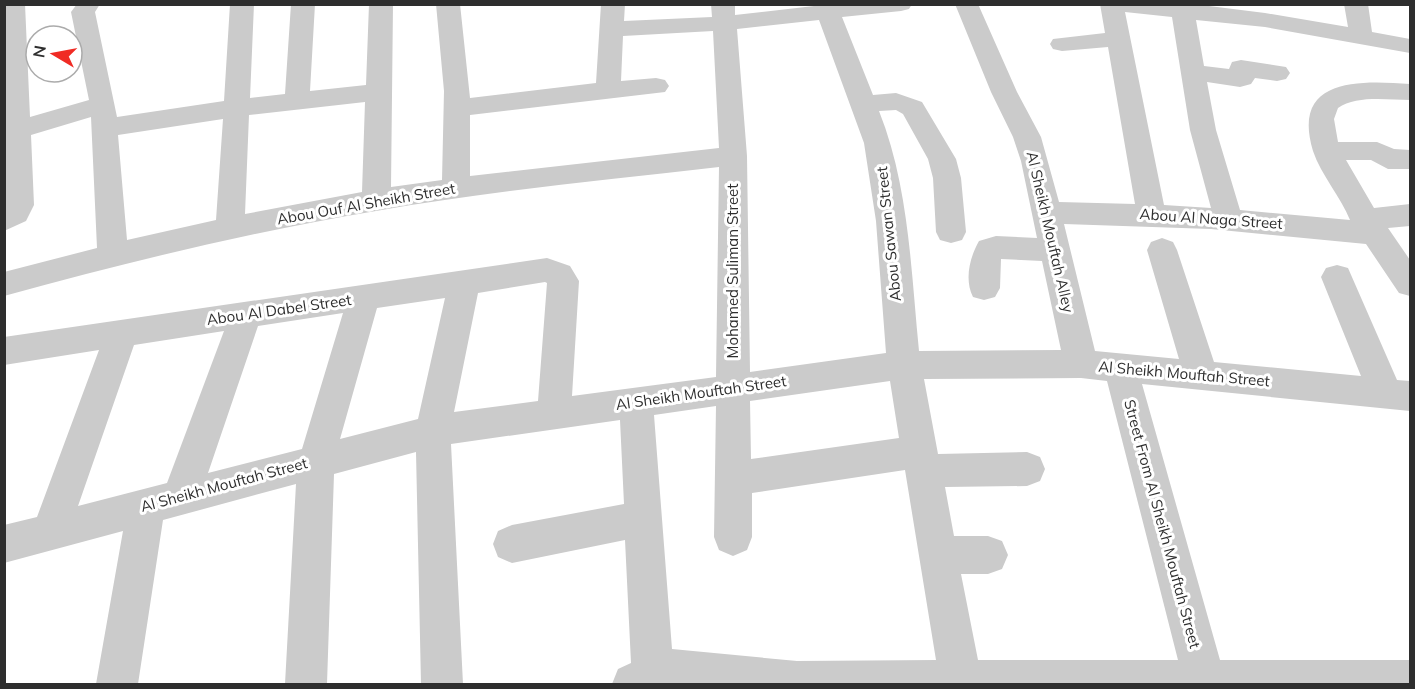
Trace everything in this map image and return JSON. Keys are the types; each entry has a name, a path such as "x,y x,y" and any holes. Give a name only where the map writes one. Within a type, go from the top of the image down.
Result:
{"street":[{"path":"4,220 16,213 20,206 11,132 13,4"},
{"path":"89,4 83,12 104,116 113,254"},
{"path":"230,229 242,4"},
{"path":"297,102 303,4"},
{"path":"376,200 381,4"},
{"path":"448,4 457,108 456,188"},
{"path":"608,90 613,4"},
{"path":"611,29 724,14 901,4"},
{"name":"Al Sheikh Mouftah Alley","path":"966,4 1004,92 1027,136 1042,186 1080,364"},
{"path":"1151,214 1113,4 1262,12 1361,38 1410,46"},
{"path":"1356,4 1361,38"},
{"path":"1182,8 1203,130 1228,218"},
{"name":"Abou Sawan Street","path":"826,9 878,143 885,179 904,365 938,555 948,683"},
{"name":"Mohamed Suliman Street","path":"724,14 733,156 733,537"},
{"path":"1062,45 1119,39"},
{"path":"1192,72 1240,79 1242,78 1241,68 1277,73"},
{"path":"457,108 656,86"},
{"path":"11,132 104,116 237,108 379,92"},
{"path":"1410,92 1359,93 1339,98 1326,104 1319,119 1327,151 1370,227 1410,284"},
{"path":"864,105 895,101 906,103 913,108 942,159 947,178 951,232"},
{"path":"1326,104 1410,114"},
{"path":"1327,151 1377,151 1391,160 1410,159"},
{"name":"Abou Ouf Al Sheikh Street","path":"4,284 113,254 376,200 456,188 733,156"},
{"name":"Abou Al Naga Street","path":"1047,213 1151,214 1370,227 1410,215"},
{"path":"984,288 986,257 990,249 996,247 1055,250"},
{"path":"1162,250 1201,375"},
{"name":"Abou Al Dabel Street","path":"6,354 122,333 539,270 553,271 563,281 554,414"},
{"path":"1337,277 1398,395"},
{"path":"442,684 433,431 464,282"},
{"path":"306,684 316,461 364,297"},
{"path":"117,684 164,502 246,315"},
{"path":"50,532 122,333"},
{"name":"Al Sheikh Mouftah Street","path":"4,544 433,431 904,365 1080,364 1398,395"},
{"name":"Street From Al Sheikh Mouftah Street","path":"1119,367 1205,681"},
{"path":"636,402 643,518 643,680 670,670 696,677 797,683 1410,681"},
{"path":"732,479 921,462 1027,469"},
{"path":"512,544 643,518"},
{"path":"938,555 988,555"}]}
